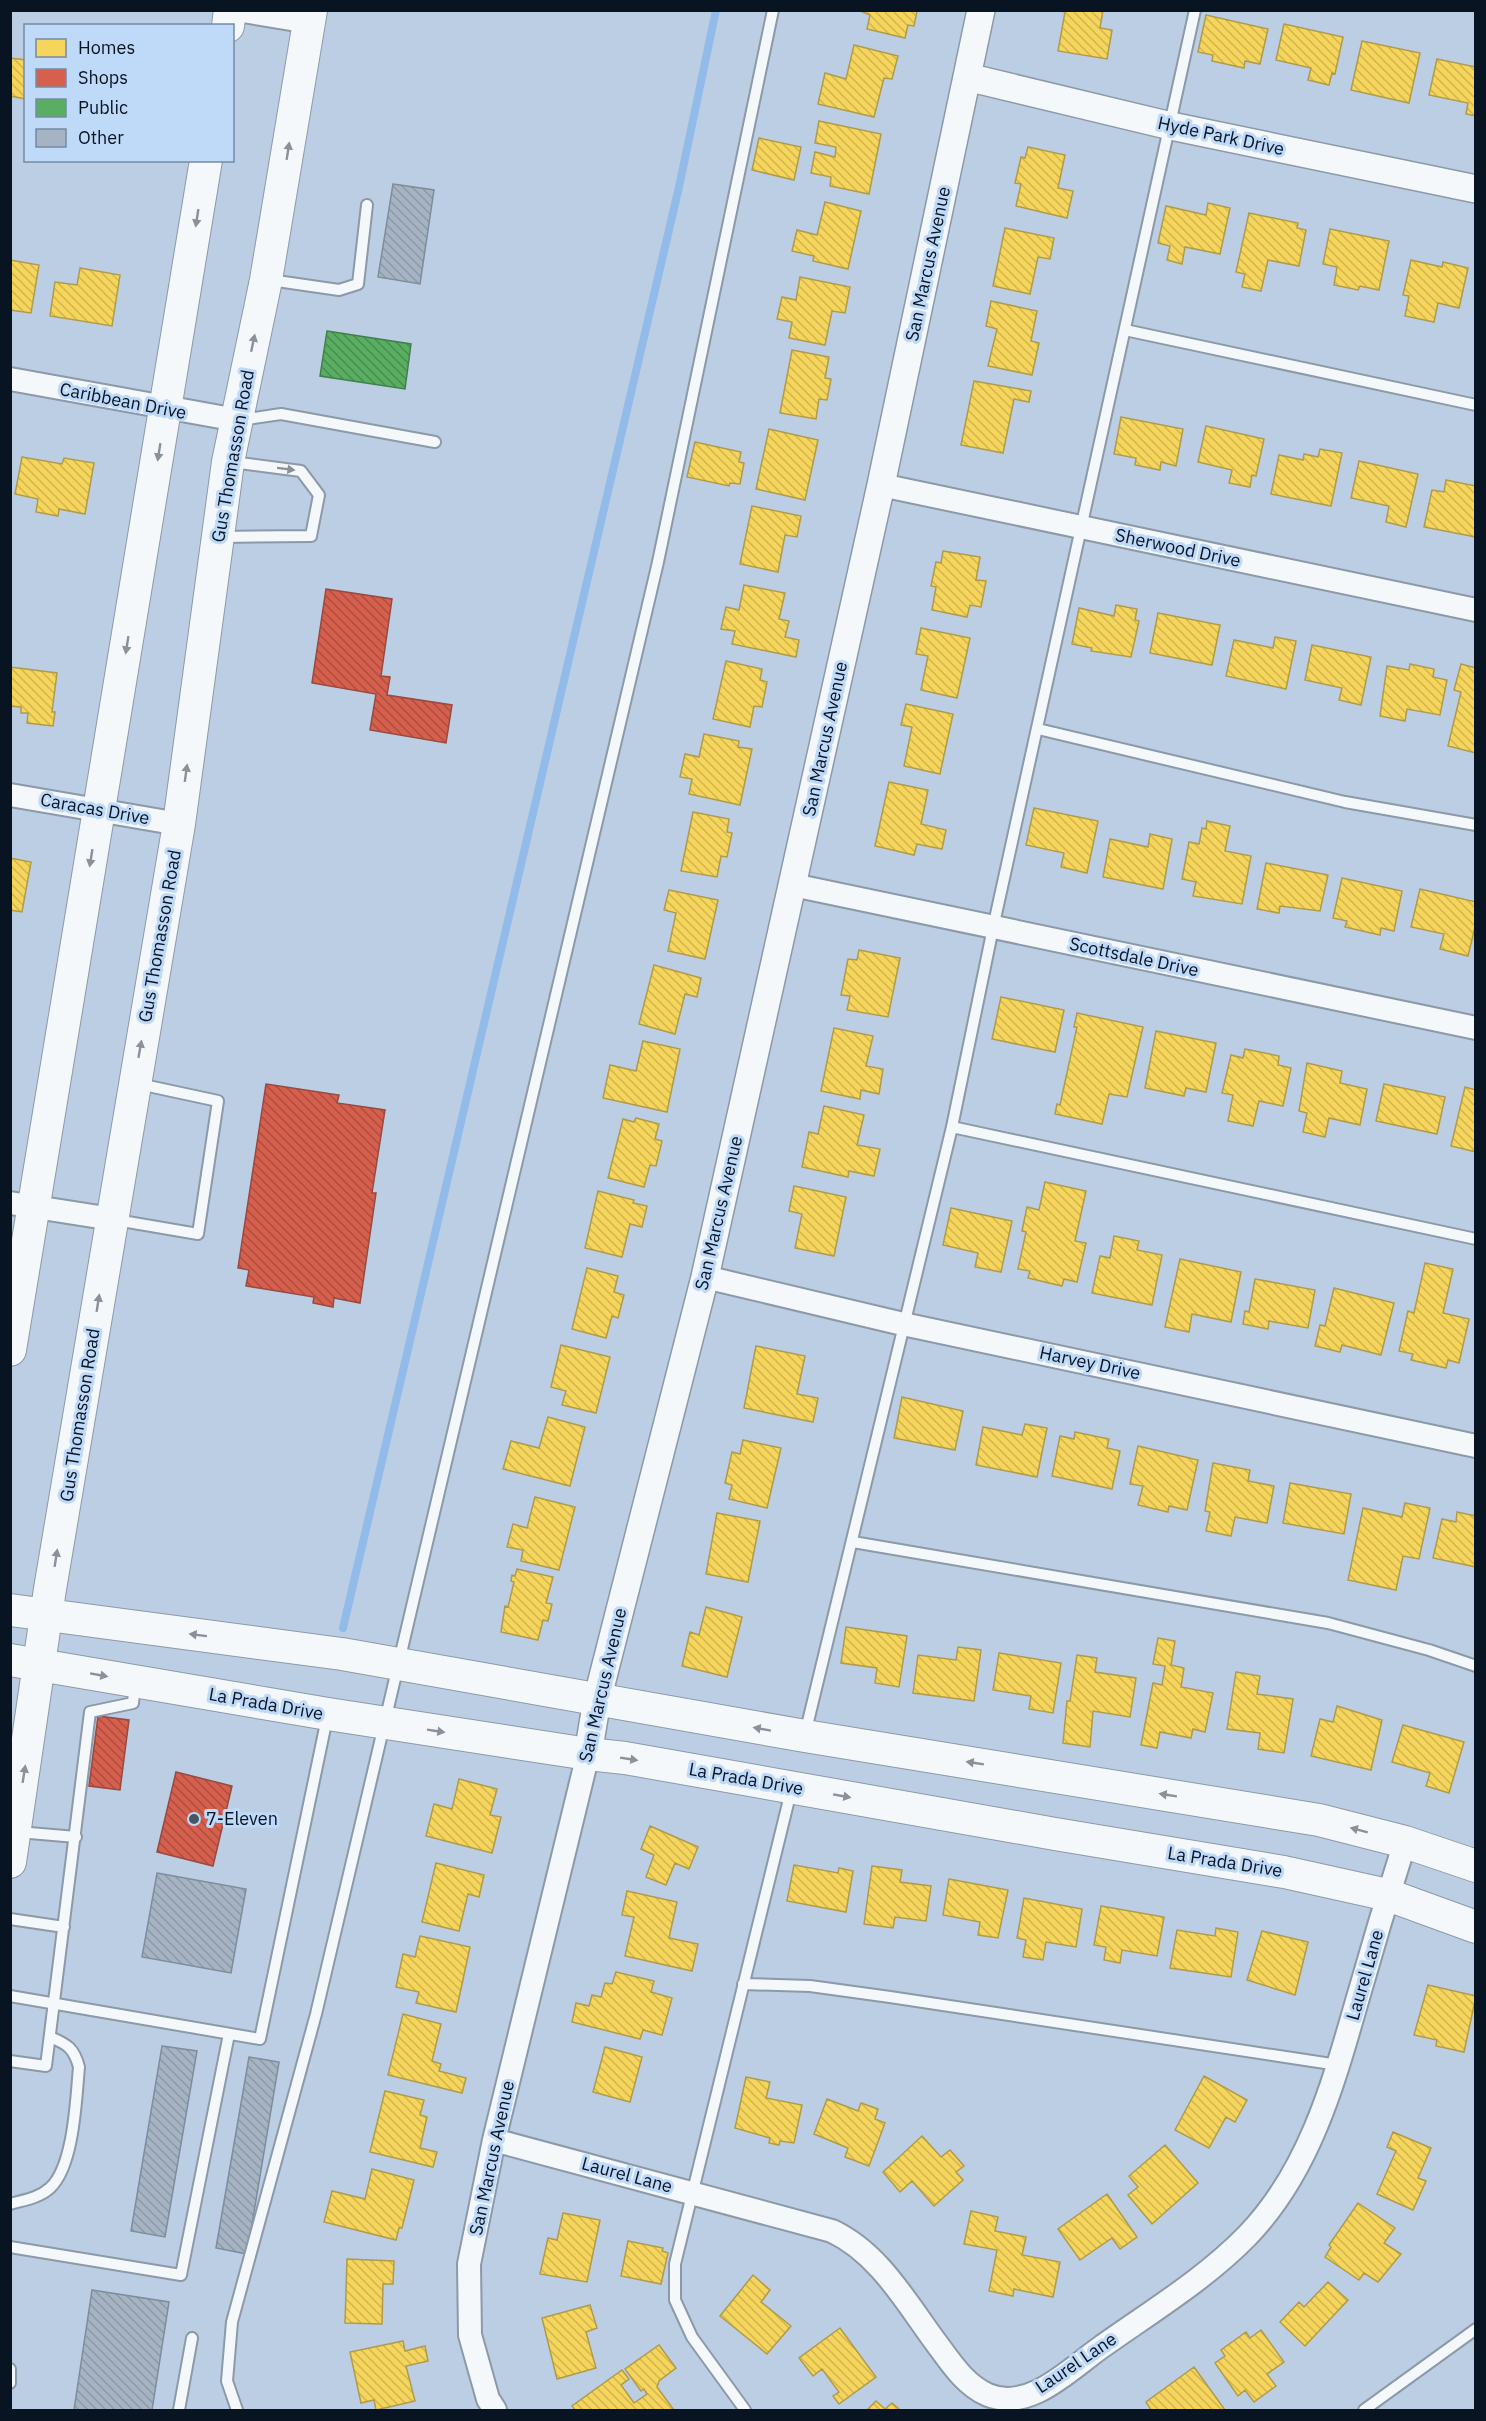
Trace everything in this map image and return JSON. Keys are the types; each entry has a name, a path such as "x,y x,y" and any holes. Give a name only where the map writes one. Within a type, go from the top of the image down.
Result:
{"main road":[{"name":"Gus Thomasson Road","path":"13,1847 47,1616 179,824 228,462 266,280 310,16"},
{"path":"10,1350 22,1205 99,810 206,162"},
{"path":"10,1610 342,1654 805,1736 1319,1820 1405,1842 1476,1866"},
{"name":"La Prada Drive","path":"10,1660 328,1714 625,1758 1284,1872 1388,1895 1476,1928"}],"street":[{"path":"237,10 310,16"},
{"name":"San Marcus Avenue","path":"495,2410 488,2399 470,2335 469,2264 494,2140 588,1754 597,1700 705,1277 881,485 981,10"},
{"name":"Hyde Park Drive","path":"967,77 1172,126 1476,189"},
{"name":"Caribbean Drive","path":"10,379 237,420"},
{"name":"Sherwood Drive","path":"881,485 1476,610"},
{"name":"Caracas Drive","path":"10,795 179,824"},
{"name":"Scottsdale Drive","path":"793,885 1476,1028"},
{"path":"22,1205 112,1219"},
{"name":"Harvey Drive","path":"705,1277 903,1324 1476,1446"},
{"name":"Laurel Lane","path":"494,2140 832,2231 853,2241 871,2256 953,2366 970,2383 989,2395 1020,2398 1053,2382 1220,2260 1247,2236 1295,2174 1308,2147 1338,2066 1405,1842"}],"lane":[{"path":"237,2410 227,2381 232,2322 316,2014 400,1665 658,562 773,10"},
{"path":"805,1736 952,1127 993,928 1172,126 1195,10"},
{"path":"266,280 339,290 358,284 367,205"},
{"path":"1125,330 1476,405"},
{"path":"237,420 281,414 435,442"},
{"path":"219,537 311,536 319,495 301,471 228,462"},
{"path":"1038,729 1345,802 1476,825"},
{"path":"112,1219 198,1234 218,1101 135,1083"},
{"path":"952,1127 1476,1239"},
{"path":"853,1542 1328,1623 1429,1650 1476,1666"},
{"path":"10,2061 46,2066 90,1712 133,1703 136,1681"},
{"path":"10,1996 260,2039 328,1714"},
{"path":"745,2410 692,2337 675,2300 675,2264 792,1787"},
{"path":"13,1847 76,1837"},
{"path":"10,1919 64,1927"},
{"path":"743,1984 810,1986 890,1997 1338,2066"},
{"path":"10,2247 181,2275 229,2034"},
{"path":"10,2204 40,2195 51,2187 64,2169 79,2067 75,2051 66,2043 50,2037"},
{"path":"1364,2410 1476,2329"},
{"path":"179,2410 192,2337"},
{"path":"10,2369 10,2384"}],"building: Homes":[{"path":"858,10 917,11 914,26 908,25 905,38 867,29 870,15"},
{"path":"1055,10 1103,10 1100,28 1112,30 1107,59 1058,51 1065,12"},
{"path":"1206,15 1268,29 1260,64 1245,61 1244,68 1212,61 1213,55 1198,52"},
{"path":"1284,24 1343,37 1335,74 1332,73 1329,85 1308,80 1311,68 1276,60"},
{"path":"1362,41 1420,53 1409,103 1351,90"},
{"path":"854,45 898,56 892,79 884,78 874,117 818,104 825,73 846,79"},
{"path":"10,58 24,60 24,99 10,96"},
{"path":"1437,59 1476,67 1476,116 1466,114 1468,103 1429,95"},
{"path":"819,121 881,134 869,194 830,186 831,177 811,173 815,152 835,157 836,147 815,143"},
{"path":"759,138 801,147 794,180 752,170"},
{"path":"1028,147 1065,155 1058,188 1073,191 1067,218 1016,206 1021,184 1015,183 1021,157 1025,158"},
{"path":"825,202 861,211 848,269 813,261 814,256 792,251 797,230 817,235"},
{"path":"1208,203 1230,208 1220,254 1185,247 1182,264 1167,260 1170,246 1158,243 1166,206 1206,215"},
{"path":"1249,213 1298,223 1297,228 1306,230 1299,266 1268,260 1261,291 1242,287 1245,274 1236,272"},
{"path":"1005,228 1054,238 1050,259 1038,257 1030,294 993,286"},
{"path":"1330,229 1389,241 1379,290 1360,286 1358,290 1334,285 1337,267 1323,264"},
{"path":"10,260 39,265 31,313 10,310"},
{"path":"1411,260 1442,267 1443,262 1468,268 1459,308 1438,303 1434,322 1405,316 1409,296 1403,295"},
{"path":"80,268 120,275 112,326 50,316 55,282 77,285"},
{"path":"800,277 850,287 845,313 832,311 825,345 789,338 792,322 777,319 782,297 796,300"},
{"path":"991,301 1037,311 1031,341 1039,343 1032,375 988,366 997,329 986,326"},
{"path":"792,350 829,357 825,378 831,379 827,400 819,399 816,419 780,413"},
{"path":"974,381 1031,391 1029,402 1014,399 1003,453 961,445"},
{"path":"1121,417 1183,429 1176,466 1161,462 1160,470 1135,465 1136,458 1114,454"},
{"path":"1206,426 1264,439 1256,476 1252,475 1250,487 1229,483 1232,470 1198,462"},
{"path":"769,429 818,440 805,500 756,489"},
{"path":"695,442 741,452 739,462 744,463 740,484 730,483 729,486 687,477"},
{"path":"1320,449 1342,453 1331,506 1271,494 1279,455 1303,460 1304,454 1318,457"},
{"path":"22,457 62,464 64,458 94,463 85,514 59,509 58,516 36,512 38,499 15,494"},
{"path":"1359,461 1418,474 1406,527 1386,522 1389,506 1351,498"},
{"path":"1446,480 1476,486 1476,537 1424,527 1432,490 1444,492"},
{"path":"752,506 801,516 797,537 785,535 778,572 740,564"},
{"path":"943,551 980,557 976,580 986,581 981,607 970,605 967,617 932,610 936,587 931,586 936,562 941,563"},
{"path":"744,585 785,593 779,619 789,621 785,637 799,640 796,657 732,644 735,631 721,629 726,607 739,610"},
{"path":"1116,605 1137,609 1135,620 1139,621 1131,657 1091,651 1092,648 1072,644 1079,608 1114,616"},
{"path":"1158,613 1220,625 1212,665 1150,653"},
{"path":"921,628 970,638 957,698 921,690 928,656 916,654"},
{"path":"1275,637 1296,641 1286,689 1226,676 1234,640 1273,648"},
{"path":"1312,645 1371,657 1361,705 1339,700 1342,688 1305,680"},
{"path":"726,661 762,669 760,680 767,682 762,707 754,706 750,727 713,719"},
{"path":"1410,664 1434,669 1433,677 1447,680 1440,715 1407,709 1405,721 1380,716 1387,666 1409,670"},
{"path":"1461,664 1476,668 1476,753 1448,746 1461,692 1454,690"},
{"path":"10,667 57,673 52,712 55,712 53,726 27,723 28,713 21,713 21,707 10,706"},
{"path":"906,704 953,714 940,774 904,766 912,727 901,725"},
{"path":"704,734 739,741 738,747 752,749 740,805 689,794 692,779 680,777 685,754 699,757"},
{"path":"889,782 928,790 921,824 946,830 942,849 917,844 914,855 875,846"},
{"path":"1034,808 1098,821 1087,873 1061,867 1064,853 1026,845"},
{"path":"693,812 729,819 727,832 732,833 727,857 721,856 717,877 681,871"},
{"path":"1207,821 1230,826 1225,851 1251,856 1242,904 1193,896 1196,882 1182,879 1189,842 1199,844 1202,828 1206,829"},
{"path":"1150,834 1172,839 1163,889 1103,877 1110,839 1148,847"},
{"path":"10,858 31,862 22,912 10,910"},
{"path":"1266,863 1328,875 1320,911 1280,906 1279,913 1257,909"},
{"path":"1342,878 1402,891 1394,931 1381,928 1380,935 1345,927 1347,921 1333,918"},
{"path":"1420,889 1476,902 1476,923 1468,956 1440,949 1444,934 1411,927"},
{"path":"669,890 718,900 705,959 668,951 676,913 664,910"},
{"path":"859,950 900,958 888,1017 847,1010 850,996 841,995 848,959 857,960"},
{"path":"654,965 701,978 697,997 685,994 675,1034 639,1024"},
{"path":"1001,997 1064,1010 1055,1052 992,1039"},
{"path":"1077,1013 1143,1027 1127,1097 1109,1094 1102,1124 1055,1114 1057,1104 1060,1105 1077,1027 1074,1027"},
{"path":"834,1028 873,1036 866,1066 883,1069 879,1094 861,1090 860,1099 821,1091"},
{"path":"1156,1031 1216,1043 1206,1092 1186,1088 1184,1096 1145,1088"},
{"path":"643,1041 680,1049 667,1112 603,1098 610,1065 636,1071"},
{"path":"1245,1049 1279,1056 1278,1065 1291,1068 1283,1106 1259,1101 1253,1126 1228,1121 1233,1095 1222,1093 1231,1055 1243,1058"},
{"path":"1307,1063 1342,1071 1340,1083 1367,1089 1360,1125 1329,1118 1325,1137 1303,1132 1307,1113 1299,1111"},
{"path":"1384,1084 1445,1097 1437,1134 1376,1121"},
{"path":"1465,1087 1476,1090 1476,1152 1451,1146"},
{"path":"824,1106 864,1115 857,1145 880,1149 874,1176 849,1171 848,1177 802,1167 809,1132 818,1134"},
{"path":"636,1118 659,1124 655,1139 662,1141 656,1166 650,1165 644,1187 608,1178 623,1119 634,1122"},
{"path":"1045,1182 1086,1191 1075,1241 1086,1243 1077,1282 1064,1279 1062,1286 1028,1278 1030,1271 1018,1269 1026,1232 1022,1231 1027,1207 1039,1210"},
{"path":"794,1186 846,1197 834,1256 795,1248 802,1214 789,1211"},
{"path":"598,1191 634,1200 633,1203 647,1206 642,1227 630,1224 622,1257 585,1248"},
{"path":"951,1208 1012,1221 1001,1272 975,1267 978,1253 943,1245"},
{"path":"1114,1236 1139,1241 1137,1250 1162,1255 1152,1305 1092,1293 1100,1256 1110,1258"},
{"path":"1180,1259 1241,1272 1231,1322 1192,1314 1189,1332 1165,1327"},
{"path":"1425,1263 1453,1269 1443,1313 1469,1319 1459,1363 1448,1360 1446,1368 1411,1360 1413,1354 1399,1351 1408,1311 1414,1313"},
{"path":"587,1268 618,1276 614,1292 624,1295 618,1318 612,1316 606,1338 572,1329"},
{"path":"1255,1279 1315,1290 1308,1328 1269,1321 1268,1329 1243,1324 1245,1311 1249,1312"},
{"path":"1334,1288 1394,1303 1381,1355 1342,1345 1340,1352 1315,1346 1320,1325 1325,1326"},
{"path":"561,1345 610,1357 596,1413 562,1405 566,1391 551,1387"},
{"path":"756,1346 805,1356 797,1394 818,1398 813,1422 744,1408"},
{"path":"902,1397 963,1411 955,1450 894,1438"},
{"path":"548,1417 585,1427 570,1486 503,1469 511,1441 539,1448"},
{"path":"1025,1424 1047,1428 1037,1477 976,1465 983,1427 1022,1435"},
{"path":"1075,1432 1109,1439 1107,1448 1120,1451 1112,1489 1052,1476 1060,1436 1074,1439"},
{"path":"743,1440 781,1448 767,1508 729,1499 732,1485 725,1483 732,1452 740,1454"},
{"path":"1138,1446 1198,1460 1187,1510 1169,1506 1168,1512 1138,1505 1143,1486 1130,1484"},
{"path":"1213,1463 1250,1470 1248,1481 1274,1486 1267,1523 1235,1517 1231,1536 1206,1531 1210,1512 1205,1511"},
{"path":"1290,1483 1351,1494 1344,1534 1283,1523"},
{"path":"535,1497 575,1507 559,1570 521,1561 523,1550 507,1547 513,1524 527,1528"},
{"path":"1405,1503 1430,1508 1419,1559 1403,1556 1396,1590 1348,1580 1363,1508 1402,1517"},
{"path":"1457,1512 1476,1516 1476,1567 1433,1558 1442,1519 1456,1522"},
{"path":"717,1513 760,1521 748,1582 706,1574"},
{"path":"517,1569 553,1577 546,1603 552,1604 548,1621 543,1620 538,1640 501,1632 505,1606 508,1607 514,1582 511,1581 512,1575 515,1576"},
{"path":"706,1607 742,1617 727,1677 682,1666 690,1632 699,1635"},
{"path":"846,1627 907,1636 899,1687 875,1683 877,1668 841,1663"},
{"path":"1158,1638 1175,1641 1171,1665 1184,1668 1181,1687 1213,1693 1205,1732 1193,1729 1191,1738 1160,1732 1157,1748 1141,1745 1153,1683 1162,1685 1165,1666 1153,1664"},
{"path":"958,1647 981,1650 974,1701 913,1693 918,1655 956,1660"},
{"path":"999,1653 1061,1663 1053,1713 1029,1709 1031,1696 993,1690"},
{"path":"1077,1655 1097,1658 1095,1672 1136,1678 1130,1717 1093,1711 1090,1747 1063,1743 1067,1701 1070,1701"},
{"path":"1236,1672 1260,1676 1257,1694 1293,1699 1284,1753 1258,1749 1260,1733 1227,1729"},
{"path":"1337,1706 1382,1720 1371,1770 1311,1756 1320,1719 1333,1722"},
{"path":"1403,1725 1464,1742 1449,1793 1426,1786 1430,1773 1392,1762"},
{"path":"459,1779 497,1789 490,1815 501,1817 492,1853 426,1836 434,1804 452,1809"},
{"path":"650,1826 698,1847 689,1869 675,1863 666,1885 646,1877 654,1855 641,1849"},
{"path":"436,1863 484,1875 479,1897 468,1894 459,1931 422,1922"},
{"path":"794,1865 838,1873 839,1868 853,1871 846,1912 787,1901"},
{"path":"872,1866 902,1870 900,1882 931,1886 926,1921 895,1917 893,1928 864,1924"},
{"path":"949,1879 1008,1890 998,1938 978,1935 980,1922 943,1915"},
{"path":"627,1891 677,1902 669,1938 698,1944 692,1971 625,1956 634,1917 622,1915"},
{"path":"1024,1898 1082,1909 1076,1947 1046,1942 1043,1960 1023,1957 1026,1940 1017,1938"},
{"path":"1101,1906 1164,1917 1157,1956 1122,1950 1120,1963 1104,1960 1106,1947 1094,1945"},
{"path":"1216,1928 1238,1932 1231,1977 1170,1968 1177,1930 1215,1936"},
{"path":"1262,1931 1308,1942 1295,1995 1247,1980"},
{"path":"420,1936 470,1947 456,2012 416,2003 419,1992 396,1987 403,1954 415,1957"},
{"path":"616,1972 654,1981 651,1992 672,1998 662,2035 643,2030 640,2039 572,2022 576,2003 589,2006 592,1995 601,1997 605,1983 612,1984"},
{"path":"1428,1985 1476,1996 1464,2052 1436,2046 1437,2040 1414,2035"},
{"path":"403,2014 441,2024 432,2061 441,2064 439,2071 466,2078 462,2093 388,2075"},
{"path":"605,2047 642,2057 630,2102 593,2092"},
{"path":"1204,2076 1247,2100 1235,2122 1226,2117 1209,2148 1175,2130"},
{"path":"746,2077 770,2082 766,2098 802,2105 794,2143 780,2141 779,2145 769,2143 770,2138 735,2128"},
{"path":"385,2091 424,2100 420,2115 427,2117 420,2148 437,2152 433,2167 370,2152"},
{"path":"827,2099 858,2111 861,2103 878,2109 875,2119 885,2123 869,2166 845,2157 848,2148 814,2134"},
{"path":"1393,2132 1431,2148 1418,2178 1426,2181 1413,2210 1377,2194 1396,2151 1387,2147"},
{"path":"922,2136 941,2157 950,2150 964,2166 956,2172 963,2180 934,2206 912,2181 900,2192 883,2172"},
{"path":"1165,2145 1198,2183 1152,2224 1128,2195 1138,2187 1129,2176"},
{"path":"372,2169 414,2180 402,2228 399,2228 396,2240 324,2222 332,2191 365,2199"},
{"path":"1107,2194 1137,2237 1120,2249 1112,2238 1080,2260 1058,2229"},
{"path":"1358,2203 1395,2228 1384,2243 1401,2254 1378,2282 1364,2273 1359,2280 1325,2257 1331,2247 1329,2245"},
{"path":"971,2211 998,2217 995,2231 1026,2237 1022,2255 1060,2262 1053,2297 1014,2289 1013,2296 989,2291 997,2250 964,2244"},
{"path":"563,2213 600,2220 587,2282 540,2274 548,2238 557,2240"},
{"path":"628,2241 663,2248 662,2251 668,2253 661,2284 621,2276"},
{"path":"347,2259 394,2261 393,2284 383,2284 382,2324 345,2323"},
{"path":"753,2275 770,2290 761,2302 791,2326 767,2354 720,2316"},
{"path":"1328,2282 1348,2300 1305,2346 1280,2322 1299,2302 1304,2307"},
{"path":"590,2305 597,2328 586,2332 596,2368 557,2379 542,2318"},
{"path":"840,2328 876,2377 839,2404 833,2396 839,2392 822,2369 813,2376 799,2358"},
{"path":"1261,2330 1284,2362 1267,2374 1276,2386 1254,2402 1245,2390 1238,2396 1215,2363 1225,2356 1221,2350 1246,2332 1250,2338"},
{"path":"403,2341 405,2351 425,2346 428,2361 406,2366 415,2401 376,2410 374,2400 361,2403 350,2352"},
{"path":"659,2345 676,2368 659,2381 657,2387 674,2410 575,2410 572,2406 622,2370 629,2379 621,2385 634,2403 647,2394 644,2389 641,2391 625,2369"},
{"path":"1194,2367 1225,2410 1151,2410 1146,2402"},
{"path":"876,2401 885,2409 892,2403 900,2410 867,2410"}],"building: Shops":[{"path":"326,589 392,599 381,676 390,677 387,695 452,705 446,743 370,730 376,694 312,683"},
{"path":"266,1084 339,1095 337,1103 385,1110 372,1193 376,1193 360,1303 334,1298 333,1307 313,1303 314,1297 246,1286 249,1270 238,1268"},
{"path":"98,1716 129,1720 120,1790 89,1786"},
{"name":"7-Eleven","path":"176,1772 232,1786 213,1866 157,1852"}],"building: Public":[{"path":"327,331 411,344 405,389 320,376"}],"building: Other":[{"path":"393,184 434,190 420,284 378,277"},
{"path":"157,1873 246,1889 231,1973 142,1957"},
{"path":"162,2046 197,2051 165,2237 131,2231"},
{"path":"249,2057 279,2062 247,2254 216,2248"},
{"path":"92,2290 169,2302 152,2410 74,2410"}],"waterway":[{"path":"343,1628 679,187 716,10"}],"place":[{"name":"7-Eleven","path":"194,1819"}]}
